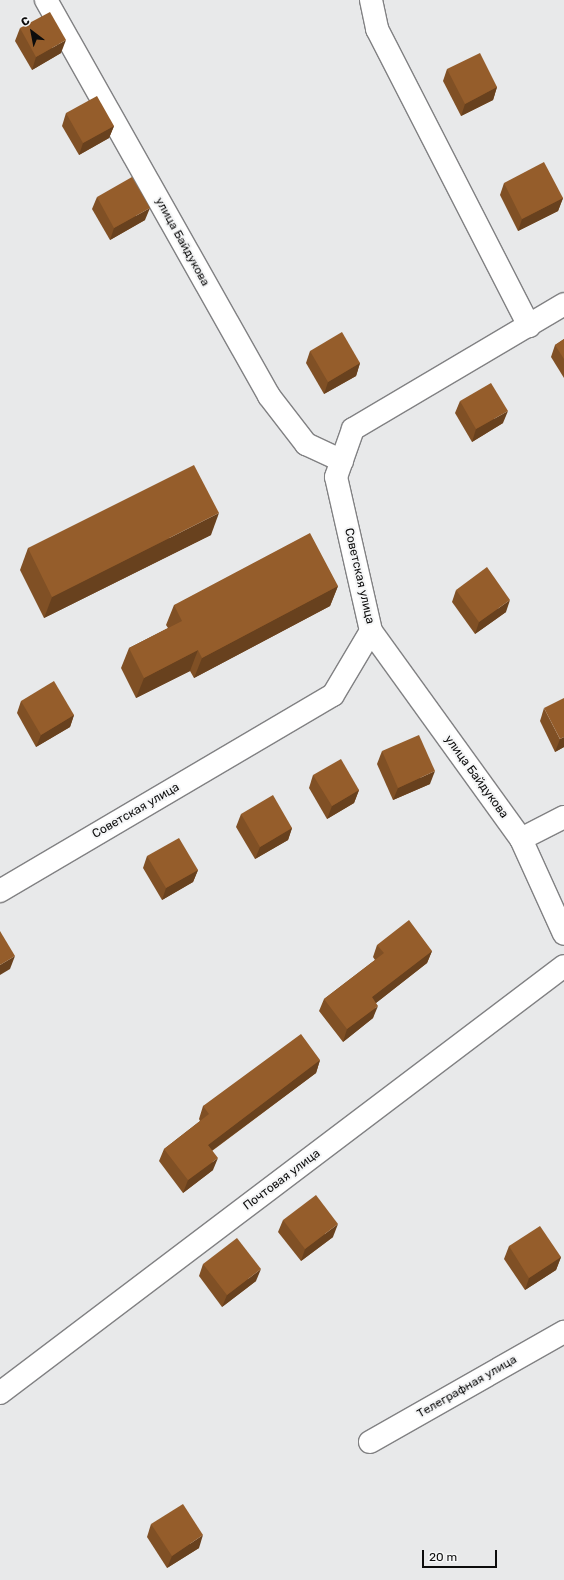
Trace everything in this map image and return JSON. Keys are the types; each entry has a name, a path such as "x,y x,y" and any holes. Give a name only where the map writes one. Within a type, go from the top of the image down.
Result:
{"street":[{"name":"улица Байдукова","path":"46,0 269,396 306,444 342,461"},
{"path":"370,0 377,29 529,326"},
{"name":"Советская улица","path":"0,891 333,695 371,631 336,477 353,429 564,304"},
{"name":"улица Байдукова","path":"371,631 521,839 564,934"},
{"path":"521,839 564,817"},
{"name":"Почтовая улица","path":"0,1393 564,966"},
{"name":"Телеграфная улица","path":"370,1442 564,1332"}],"building":[{"path":"50,12 66,40 36,57 20,28"},
{"path":"480,53 497,87 465,104 447,69"},
{"path":"97,96 114,126 83,143 66,113"},
{"path":"544,162 563,198 522,219 504,183"},
{"path":"132,177 150,208 114,228 97,197"},
{"path":"342,332 360,363 328,382 310,351"},
{"path":"564,339 564,359 555,345"},
{"path":"491,383 508,411 476,429 460,401"},
{"path":"194,465 219,513 52,597 28,548"},
{"path":"310,533 338,586 202,658 198,650 144,678 129,648 182,621 174,605"},
{"path":"487,567 510,600 479,622 456,590"},
{"path":"54,681 74,715 41,735 21,701"},
{"path":"564,698 564,737 560,739 544,708"},
{"path":"419,735 435,771 398,788 382,751"},
{"path":"341,759 359,790 332,806 313,775"},
{"path":"273,795 292,828 260,847 241,814"},
{"path":"179,838 198,870 166,888 147,856"},
{"path":"409,920 432,951 372,997 378,1006 347,1029 324,999 384,953 377,945"},
{"path":"0,931 15,956 0,965"},
{"path":"301,1034 320,1060 208,1145 218,1158 188,1180 164,1149 209,1114 203,1106"},
{"path":"316,1195 338,1224 305,1249 283,1220"},
{"path":"540,1226 561,1257 529,1278 509,1246"},
{"path":"237,1238 261,1269 227,1295 203,1264"},
{"path":"183,1504 203,1535 172,1556 151,1524"}]}
